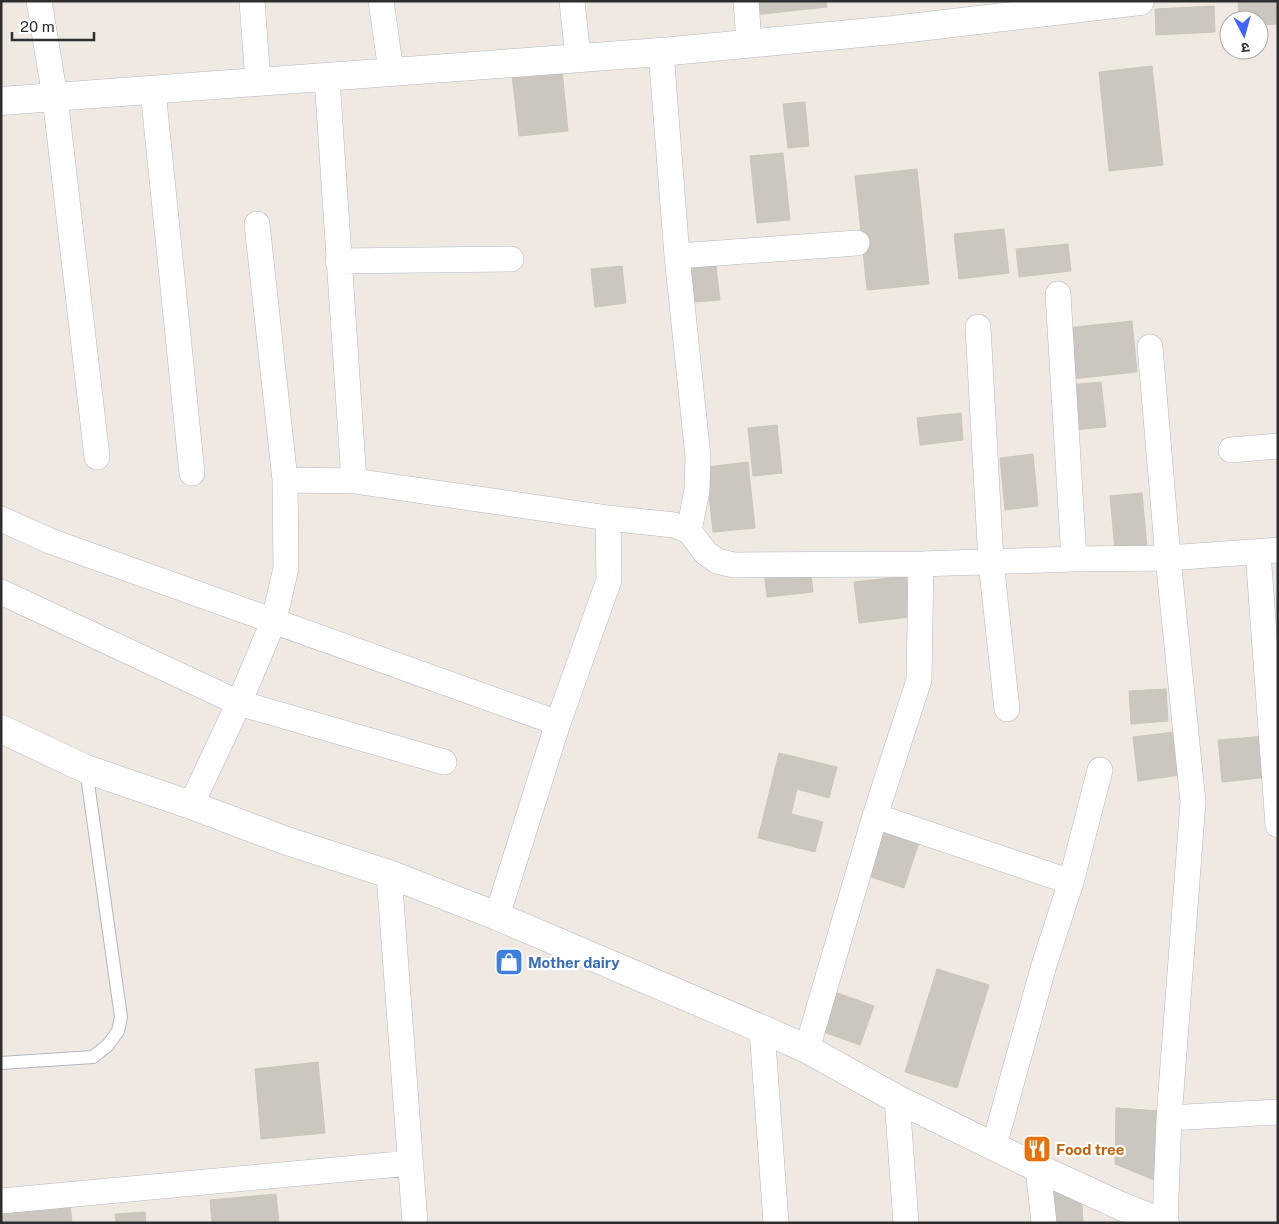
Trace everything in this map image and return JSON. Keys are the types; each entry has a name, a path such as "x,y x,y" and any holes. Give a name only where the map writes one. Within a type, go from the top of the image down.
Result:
{"street":[{"path":"39,1 55,97 97,457"},
{"path":"252,1 258,82"},
{"path":"380,1 390,71"},
{"path":"572,1 578,58"},
{"path":"746,1 750,42"},
{"path":"1,101 661,52 750,42 893,30 1019,8 1140,1"},
{"path":"661,52 677,256 698,457 696,490 688,530"},
{"path":"327,78 354,481"},
{"path":"153,91 192,473"},
{"path":"191,805 239,703 274,620 286,568 285,480 257,224"},
{"path":"677,256 857,243"},
{"path":"338,261 511,259"},
{"path":"1058,294 1074,559"},
{"path":"978,327 991,562 1007,709"},
{"path":"1,729 86,769 191,805 284,840 389,874 497,916 807,1049 897,1099 1038,1168 1123,1207 1165,1223 1169,1118 1193,802 1168,558 1150,347"},
{"path":"1231,450 1278,446"},
{"path":"285,480 354,481 608,518 674,525 688,530 706,553 717,561 734,565 921,564 1168,558 1268,551 1278,825"},
{"path":"497,916 558,722 609,580 608,518"},
{"path":"1,519 50,541 558,722"},
{"path":"807,1049 875,816 919,680 921,564"},
{"path":"1,592 239,703 444,762"},
{"path":"994,1146 1044,965 1071,882 1100,770"},
{"path":"875,816 1071,882"},
{"path":"389,874 416,1223"},
{"path":"762,1029 776,1223"},
{"path":"897,1099 906,1223"},
{"path":"1169,1118 1278,1112"},
{"path":"1,1201 410,1163"},
{"path":"1038,1168 1044,1223"}],"lane":[{"path":"1,1063 92,1057 108,1045 118,1031 121,1017 86,769"}],"building":[{"path":"752,1 826,1 827,7 754,15"},
{"path":"1278,1 1278,24 1269,24 1269,10 1238,10 1238,2"},
{"path":"1214,6 1215,32 1156,35 1155,9"},
{"path":"1152,66 1163,165 1109,171 1099,72"},
{"path":"562,70 568,131 519,136 512,75"},
{"path":"805,102 809,146 788,148 783,104"},
{"path":"783,153 790,220 757,223 750,156"},
{"path":"917,169 929,284 867,290 855,176"},
{"path":"1004,229 1009,273 959,279 954,234"},
{"path":"1068,244 1071,271 1019,277 1016,249"},
{"path":"715,258 720,300 683,303 679,262"},
{"path":"622,266 626,303 595,307 591,269"},
{"path":"1132,321 1137,372 1071,379 1066,328"},
{"path":"1101,382 1106,427 1073,430 1069,385"},
{"path":"961,413 963,440 920,445 917,418"},
{"path":"777,425 782,473 753,476 748,428"},
{"path":"1033,454 1038,506 1005,510 1000,458"},
{"path":"748,462 755,528 713,532 706,467"},
{"path":"1142,493 1147,547 1115,550 1110,496"},
{"path":"810,565 813,592 767,597 764,570"},
{"path":"906,576 911,617 859,623 854,582"},
{"path":"1166,689 1168,721 1131,724 1129,691"},
{"path":"1175,732 1180,775 1138,781 1133,737"},
{"path":"1266,736 1269,777 1222,782 1218,740"},
{"path":"779,753 837,767 829,798 797,789 791,814 823,822 815,852 758,838"},
{"path":"878,825 920,839 904,888 862,874"},
{"path":"937,969 989,985 957,1088 905,1072"},
{"path":"829,990 874,1006 860,1045 815,1029"},
{"path":"318,1062 325,1133 261,1139 255,1069"},
{"path":"1116,1108 1159,1111 1154,1180 1115,1164"},
{"path":"1081,1188 1083,1223 1051,1223 1049,1190"},
{"path":"276,1194 279,1223 212,1223 210,1200"},
{"path":"70,1204 72,1223 1,1223 1,1211"},
{"path":"145,1212 146,1223 116,1223 115,1214"}],"place":[{"name":"Mother dairy","path":"509,962"},
{"name":"Food tree","path":"1037,1149"}]}
